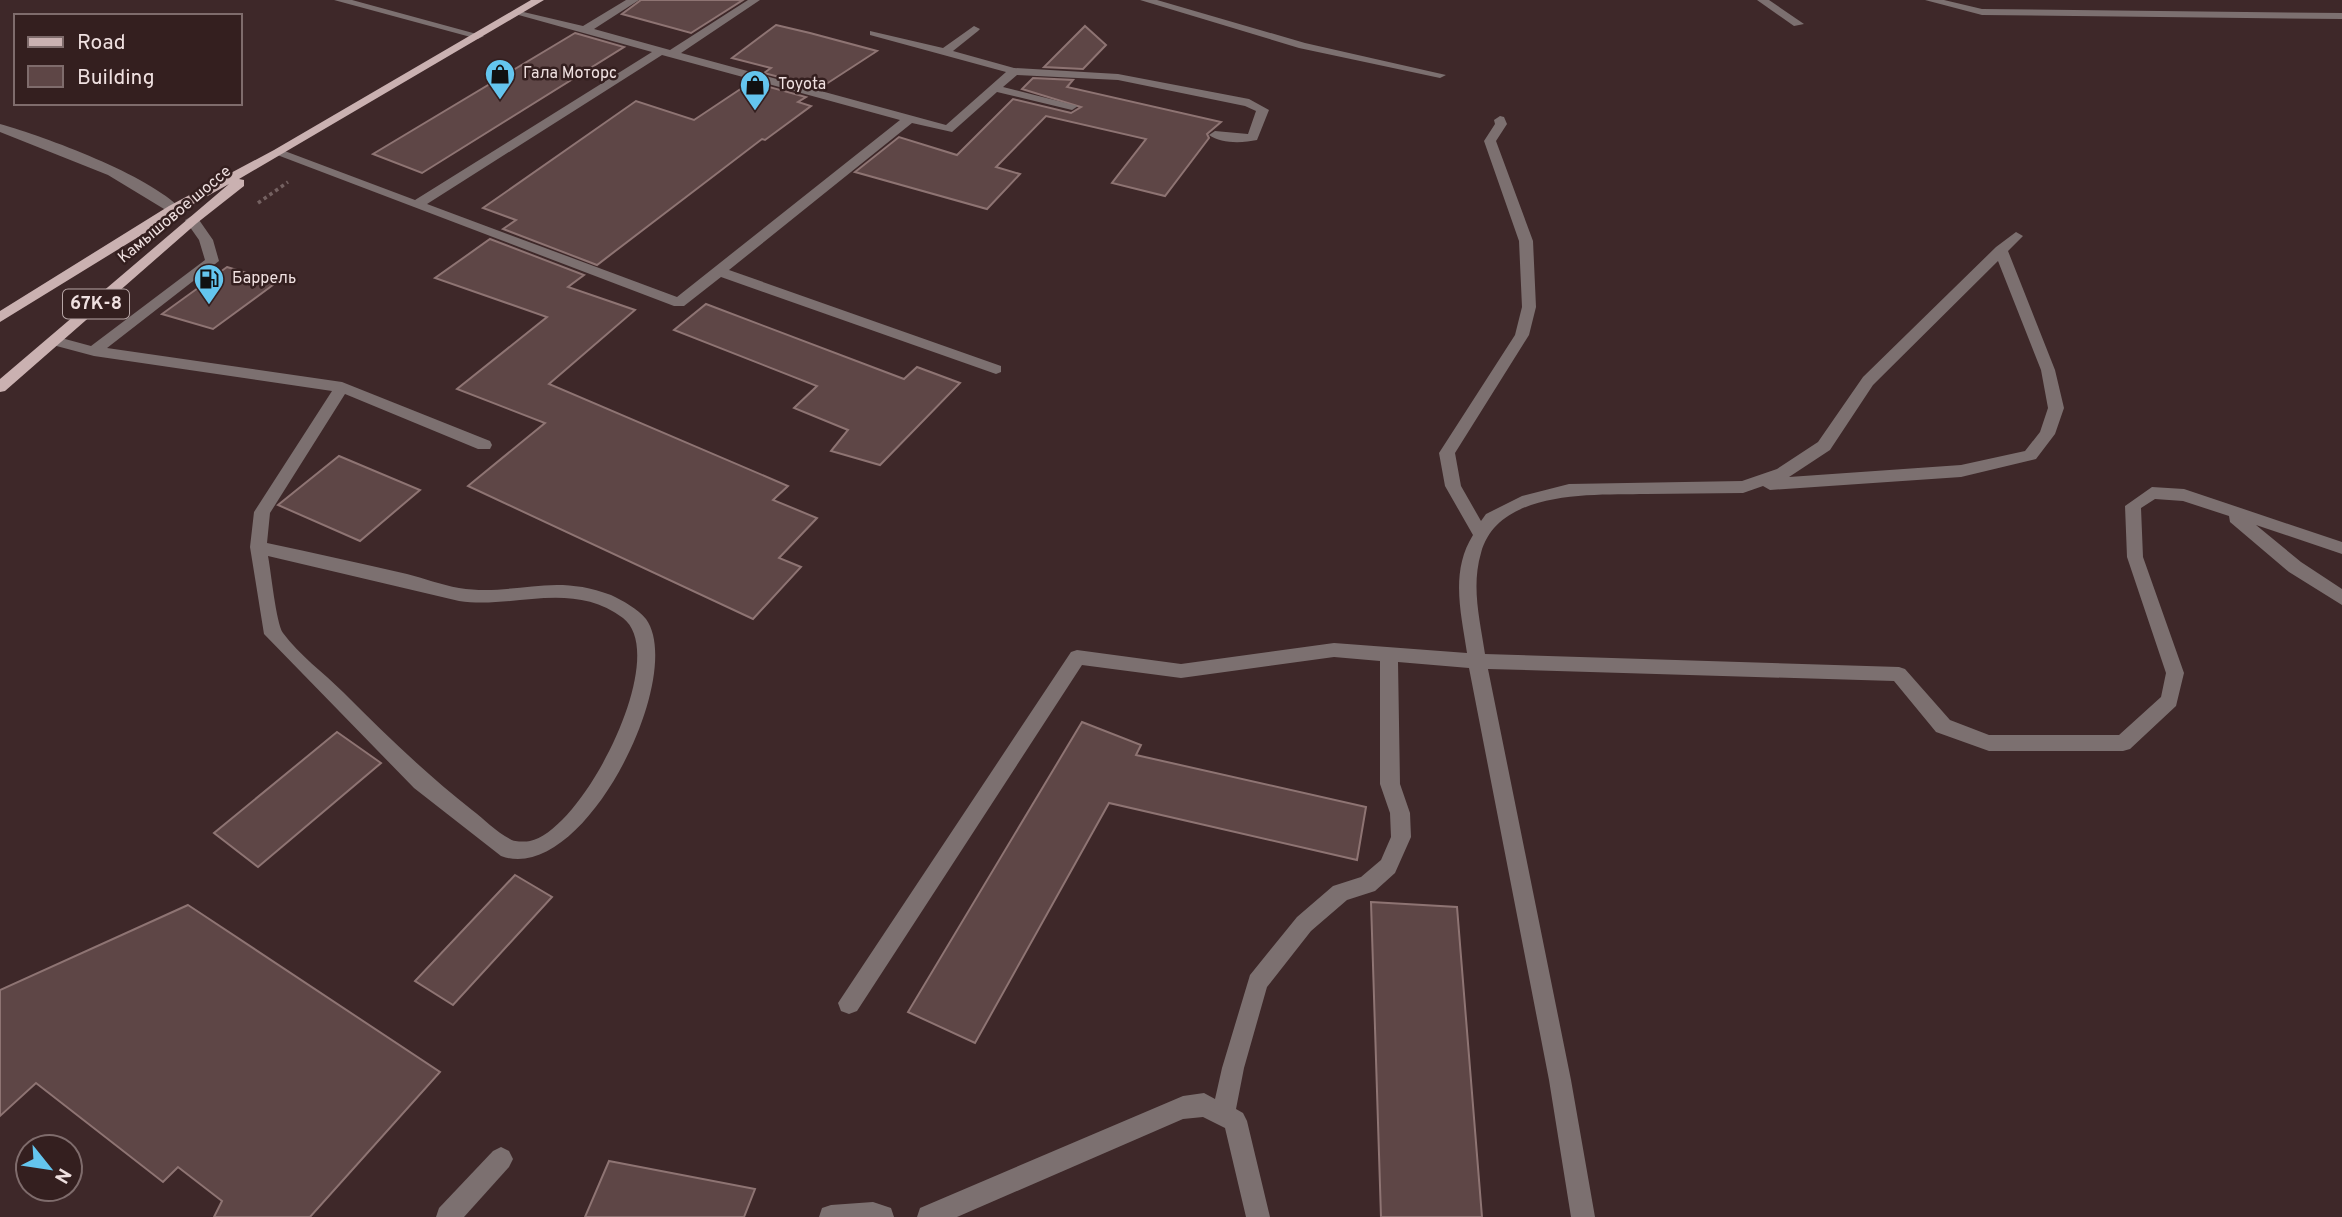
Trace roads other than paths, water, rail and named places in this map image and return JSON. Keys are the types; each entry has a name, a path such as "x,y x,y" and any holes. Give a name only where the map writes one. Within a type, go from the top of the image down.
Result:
{"main road":[{"name":"Камышовое шоссе","path":"0,317 174,209 278,153 540,0"},
{"name":"Камышовое шоссе","path":"0,387 192,220 278,153"}],"lane":[{"path":"339,0 478,36"},
{"path":"586,29 634,0"},
{"path":"416,205 755,0"},
{"path":"1145,0 1303,46 1440,75"},
{"path":"1762,0 1798,24"},
{"path":"1930,0 1982,12 2342,16"},
{"path":"2045,0 2098,14"},
{"path":"2266,0 2280,15"},
{"path":"519,12 948,129 1014,71"},
{"path":"945,52 974,29"},
{"path":"874,33 1014,71 1118,77 1249,103 1263,110 1265,114 1253,137 1243,139 1215,135"},
{"path":"994,88 1072,106"},
{"path":"278,153 679,303 910,118"},
{"path":"1482,535 1460,502 1446,473 1447,453 1522,335 1529,307 1526,241 1490,141 1501,124 1500,120"},
{"path":"0,128 94,165 153,193 174,209"},
{"path":"94,351 212,261 206,240 192,220"},
{"path":"1742,487 1783,473 1824,446 1868,381 2015,236"},
{"path":"1583,1217 1560,1080 1477,661 1466,583 1473,549 1492,518 1528,500 1569,490 1742,487 1961,471 2030,456 2047,434 2056,408 2048,370 2001,250"},
{"path":"718,271 996,369"},
{"path":"54,341 94,351 342,387 484,445"},
{"path":"258,547 473,597 541,591 584,593 622,609 643,628 648,651 645,680 631,726 609,770 584,809 548,844 527,853 508,850 421,782 272,634 258,547 262,512 342,387"},
{"path":"849,1003 1077,657 1181,671 1334,650 1477,661 1899,674 1943,726 1989,743 2123,743 2169,701 2175,673 2135,556 2133,506 2152,493 2184,495 2228,512 2342,548"},
{"path":"2228,512 2295,567 2342,598"},
{"path":"1224,1113 1233,1068 1258,982 1304,924 1340,893 1368,884 1388,866 1401,837 1400,814 1390,784 1389,654"},
{"path":"929,1217 1183,1108 1204,1105 1235,1121 1258,1217"},
{"path":"448,1217 501,1159"},
{"path":"831,1217 873,1214 882,1217"}],"place":[{"name":"Гала Моторс","path":"500,101"},
{"name":"Toyota","path":"755,112"},
{"name":"Баррель","path":"209,306"}]}
